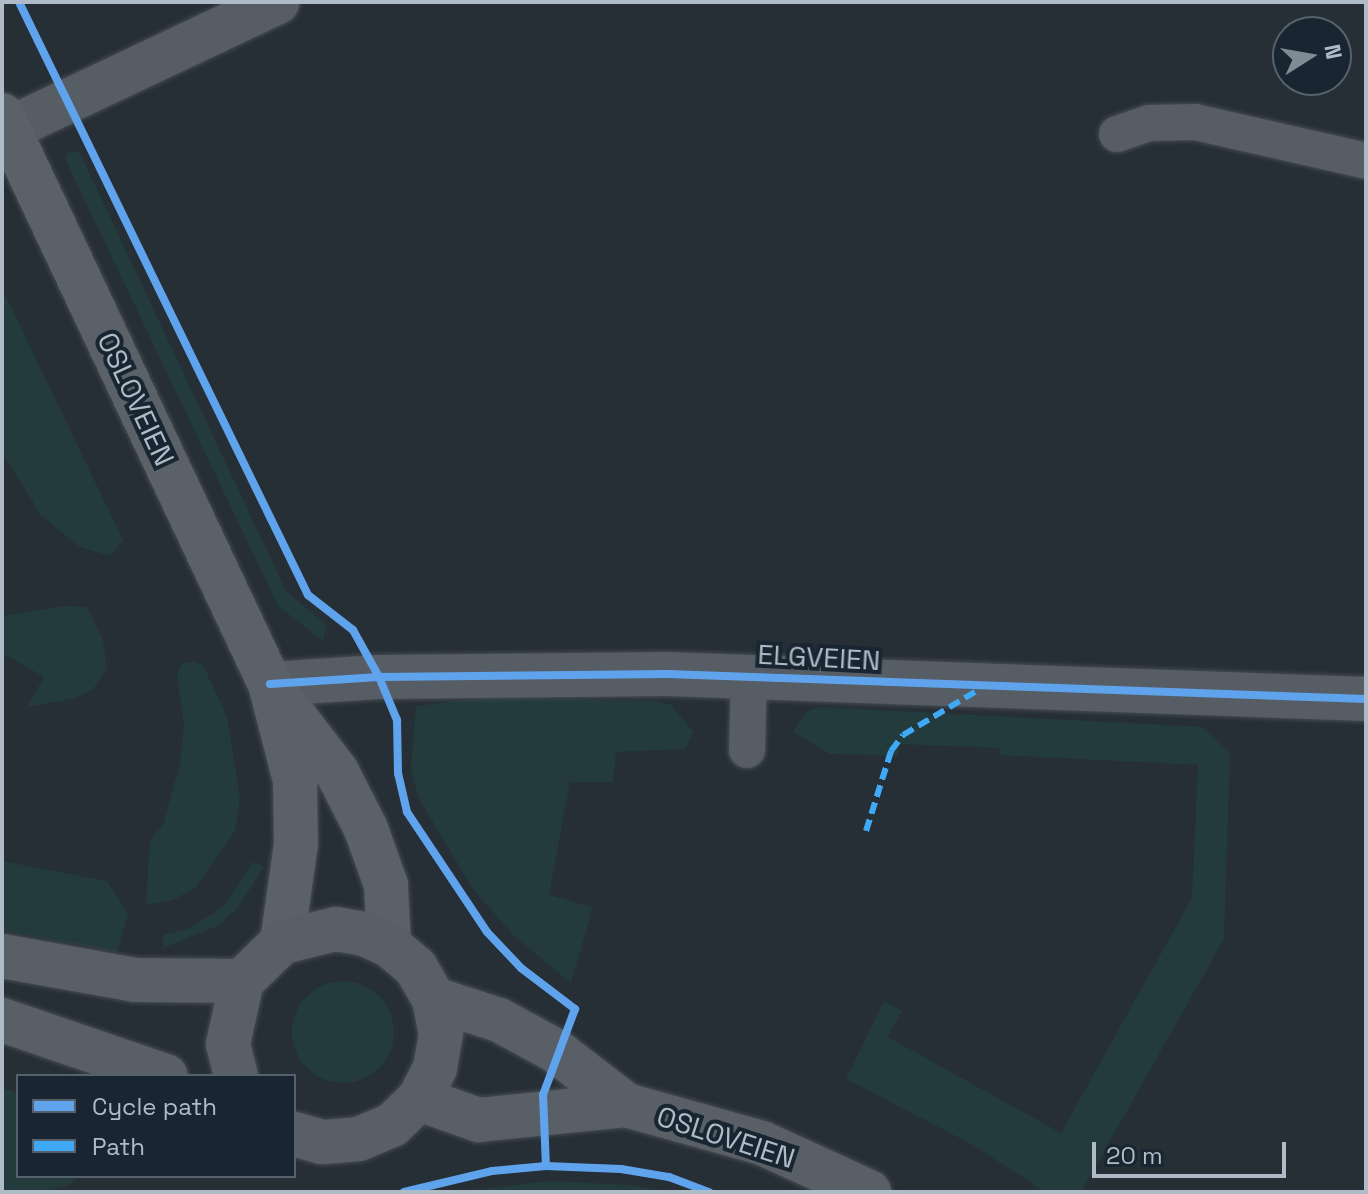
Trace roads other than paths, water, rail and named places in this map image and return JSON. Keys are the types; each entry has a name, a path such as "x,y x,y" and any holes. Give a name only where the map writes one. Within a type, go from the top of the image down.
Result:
{"main road":[{"path":"236,1074 228,1044 242,981 282,942 336,929 389,945 416,968 434,999 441,1034 435,1068 419,1099 392,1125 359,1139 322,1142 296,1135"},
{"path":"2,956 135,980 242,981"},
{"name":"OSLOVEIEN","path":"434,999 499,1020 556,1051 626,1105"},
{"path":"2,1020 160,1074"},
{"name":"OSLOVEIEN","path":"419,1099 479,1120 626,1105 762,1143 869,1192"}],"street":[{"path":"6,122 278,2"},
{"name":"OSLOVEIEN","path":"6,122 270,684 295,781 296,844 282,942"},
{"name":"ELGVEIEN","path":"270,684 379,677 749,675 1145,695 1366,699"},
{"name":"OSLOVEIEN","path":"270,684 337,772 366,829 386,885 389,945"}],"lane":[{"path":"1117,134 1149,123 1195,122 1366,161"},
{"path":"747,750 749,675"}]}
